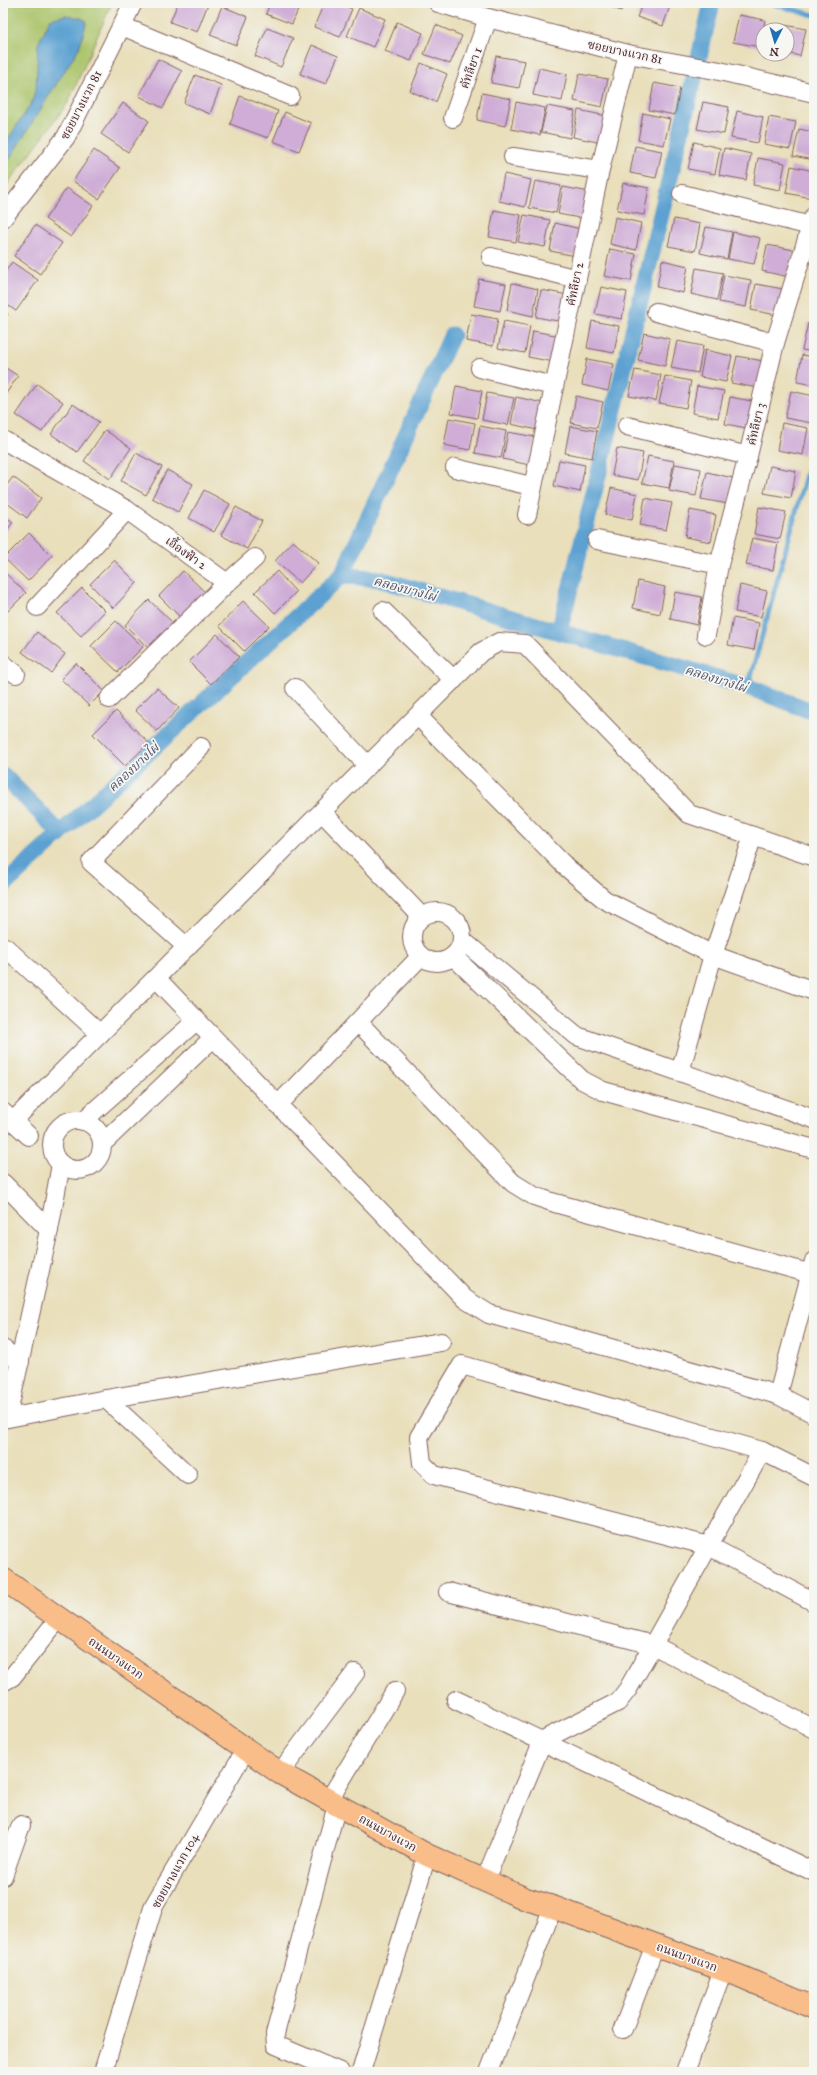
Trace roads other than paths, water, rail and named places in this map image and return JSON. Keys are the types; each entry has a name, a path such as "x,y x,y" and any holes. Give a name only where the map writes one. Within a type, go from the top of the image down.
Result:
{"main road":[{"name":"ถนนบางแวก","path":"4,1581 280,1773 427,1855 526,1899 553,1907 723,1970 814,2008"}],"street":[{"name":"ซอยบางแวก 81","path":"3,218 66,137 133,3"},
{"name":"ซอยบางแวก 81","path":"438,3 488,18 628,54 715,70 814,93"},
{"name":"คัทลียา 1","path":"452,118 488,18"},
{"path":"122,26 290,96"},
{"name":"คัทลียา 2","path":"527,515 531,486 576,279 628,54"},
{"path":"513,157 600,170"},
{"path":"682,194 813,221"},
{"name":"คัทลียา 3","path":"706,635 719,565 748,456 775,343 813,221"},
{"path":"492,257 576,279"},
{"path":"656,312 775,343"},
{"path":"480,368 553,386"},
{"path":"627,426 748,456"},
{"name":"เอื้องฟ้า 2","path":"3,440 127,510 227,583"},
{"path":"455,468 531,486"},
{"path":"37,607 127,510"},
{"path":"597,540 719,565"},
{"path":"109,699 227,583 255,558"},
{"path":"383,611 454,680"},
{"path":"28,1136 8,1117 100,1034 482,652 499,642 525,644 689,814 814,857"},
{"path":"295,688 368,766"},
{"path":"418,716 566,867 605,900 713,956 814,991"},
{"path":"187,947 90,862 201,747"},
{"path":"322,812 422,917"},
{"path":"680,1072 713,956 753,836"},
{"path":"437,912 446,913 458,924 462,940 453,956 437,962 421,956 413,944 412,936 417,922 422,917 437,912"},
{"path":"462,940 577,1036 814,1119"},
{"path":"5,947 100,1034"},
{"path":"278,1105 421,956"},
{"path":"453,956 582,1080 603,1091 814,1149"},
{"path":"156,978 465,1299 489,1314 778,1395 814,1414"},
{"path":"83,1121 196,1021"},
{"path":"358,1022 513,1183 534,1196 555,1203 813,1271 778,1395"},
{"path":"102,1144 213,1038"},
{"path":"83,1121 97,1129 102,1144 101,1152 92,1165 77,1170 61,1164 52,1150 54,1134 66,1122 83,1121"},
{"path":"61,1164 49,1230 20,1362 5,1418 106,1399 442,1342"},
{"path":"3,1183 49,1230"},
{"path":"3,1349 20,1362"},
{"path":"814,1477 762,1451 462,1365 419,1437 422,1463 434,1476 709,1546 814,1602"},
{"path":"106,1399 188,1475"},
{"path":"485,1880 543,1740 618,1702 628,1689 762,1451"},
{"path":"448,1592 653,1645 814,1729"},
{"path":"3,1682 12,1677 59,1618"},
{"path":"280,1773 355,1672"},
{"path":"340,2072 276,2045 275,2041 277,2026 333,1802 395,1691"},
{"path":"456,1700 543,1740 814,1872"},
{"name":"ซอยบางแวก 104","path":"103,2072 154,1905 246,1749"},
{"path":"3,1876 21,1825"},
{"path":"361,2072 427,1855"},
{"path":"489,2072 553,1907"},
{"path":"622,2029 655,1945"},
{"path":"684,2072 723,1970"}],"water":[{"path":"66,15 81,18 87,21 79,48 3,169 3,147 32,102 36,87 38,44 50,19"}],"waterway":[{"path":"559,632 712,3"},
{"path":"769,3 814,15"},
{"path":"342,575 452,335"},
{"path":"748,687 814,446"},
{"name":"คลองบางไผ่","path":"3,886 342,575 379,579 748,687 814,712"},
{"path":"3,775 60,833"}]}
